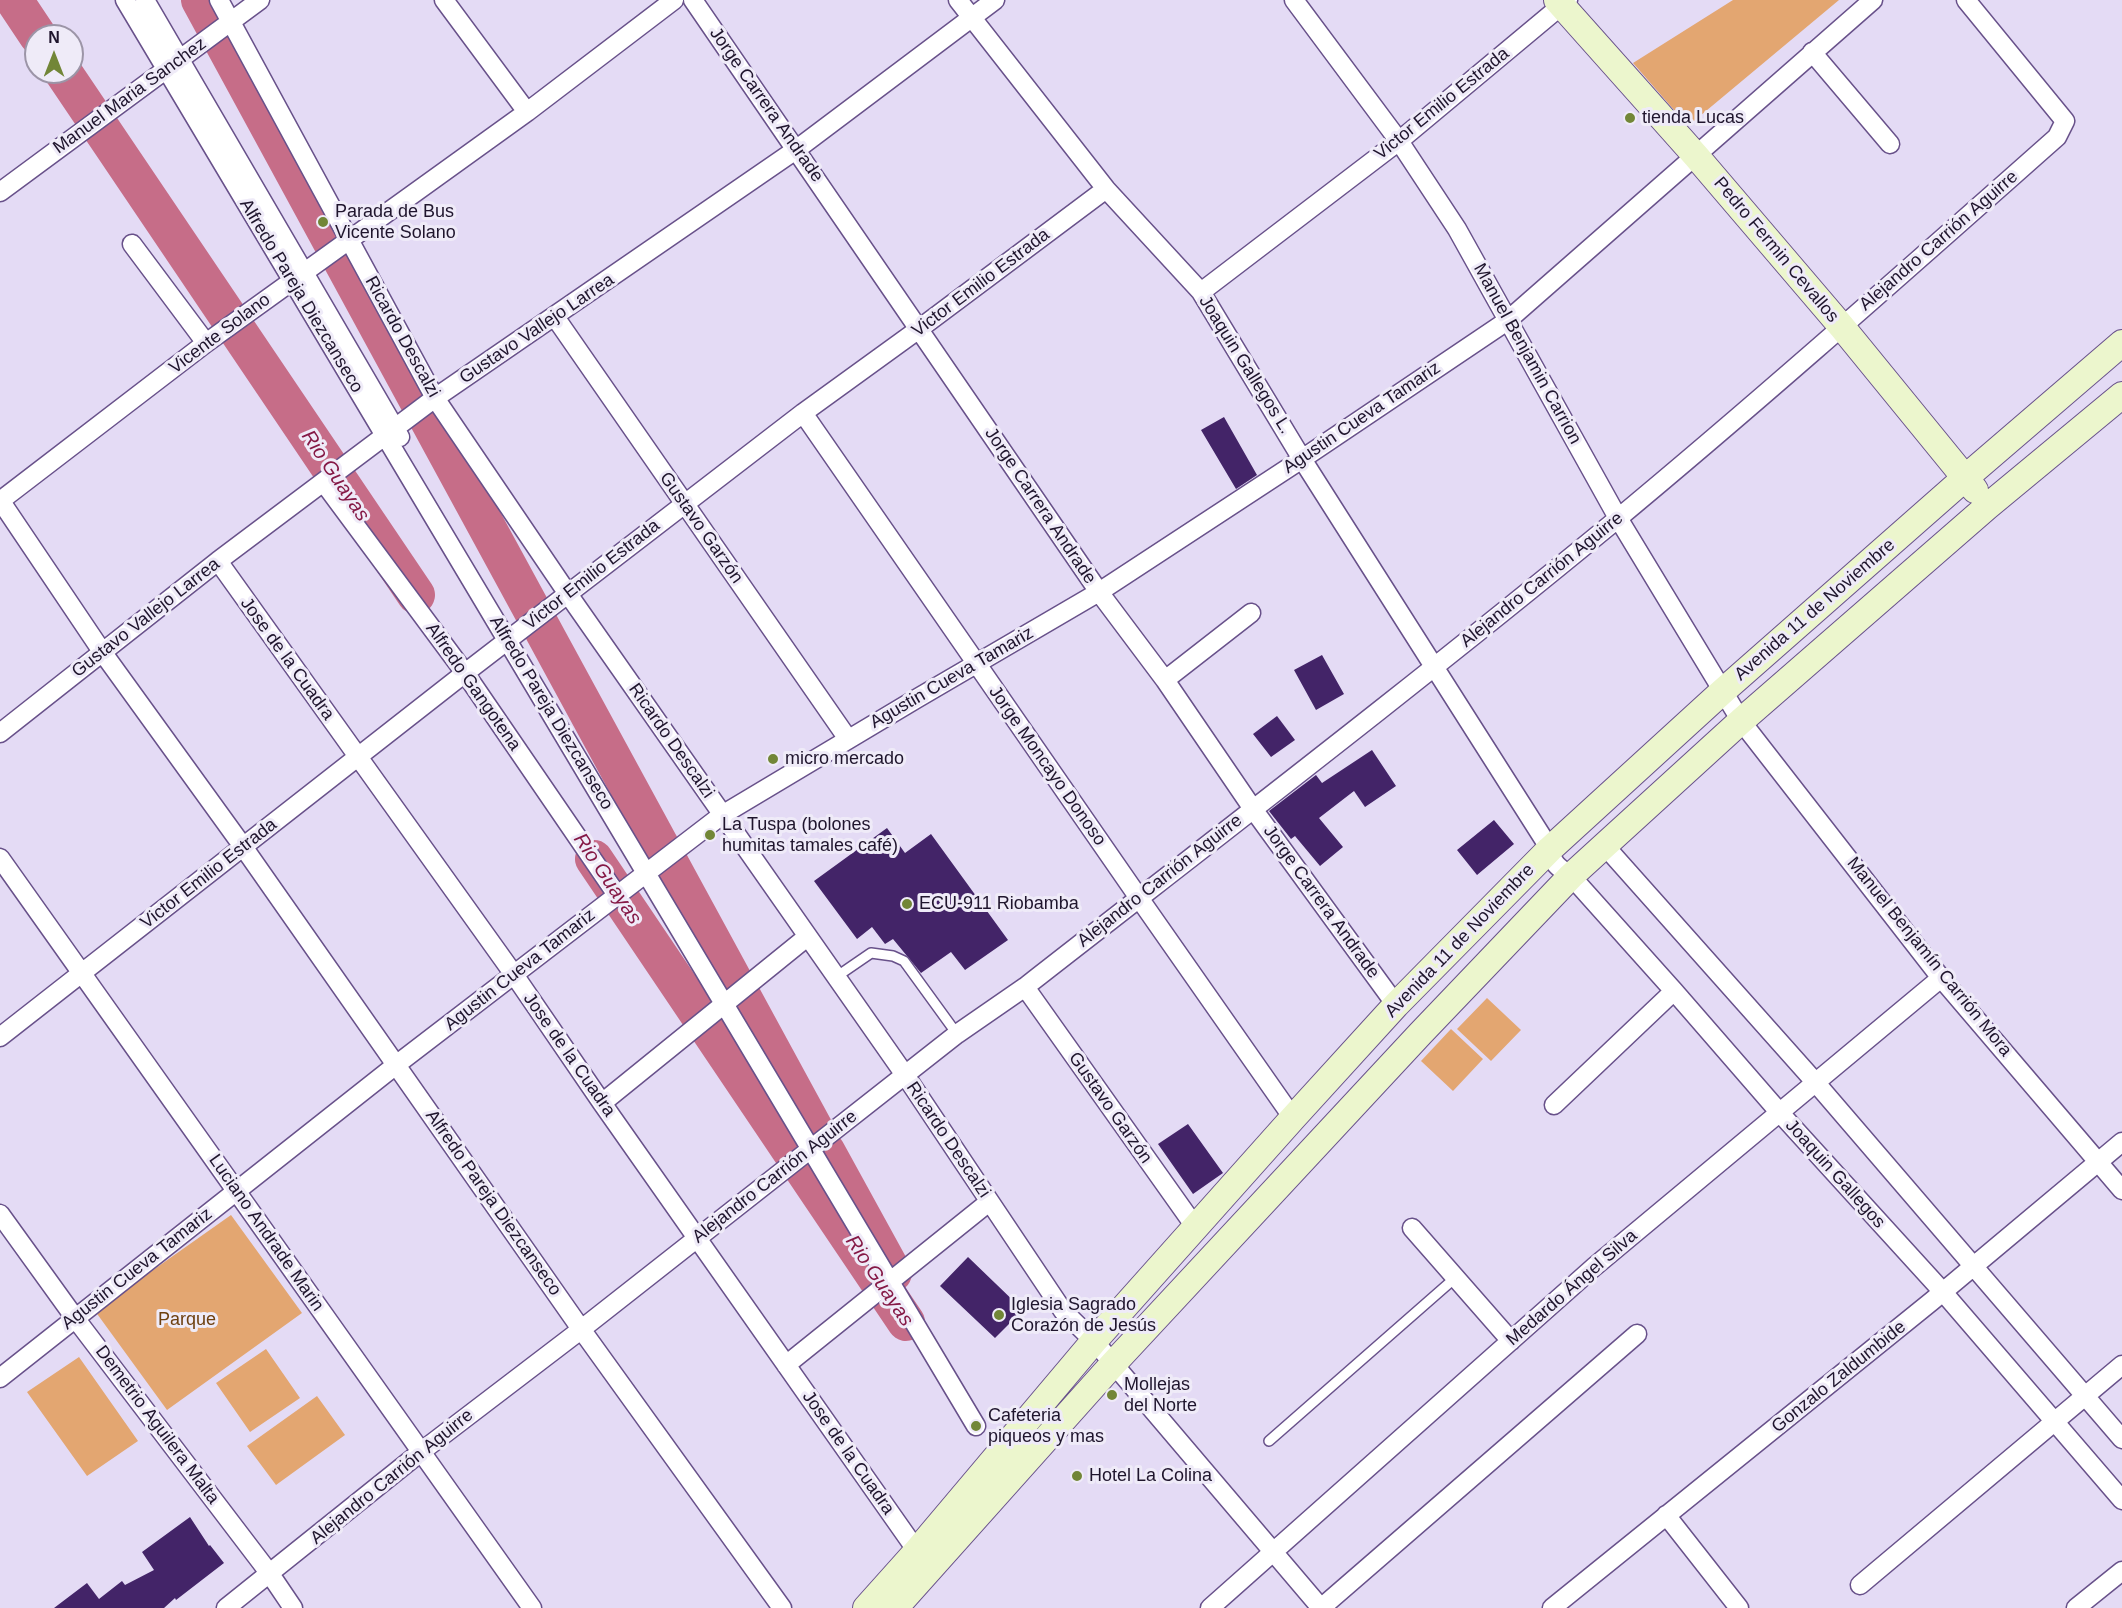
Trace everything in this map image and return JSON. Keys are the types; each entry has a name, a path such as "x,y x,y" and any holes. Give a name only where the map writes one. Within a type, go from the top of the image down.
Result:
{"street":[{"name":"Alfredo Pareja Diezcanseco","path":"125,0 976,1426 145,0"},
{"name":"Ricardo Descalzi","path":"219,0 435,398 568,594 905,1075 1068,1317 1094,1341 1321,1608"},
{"name":"Manuel Maria Sanchez","path":"0,192 260,0"},
{"path":"444,0 527,112"},
{"name":"Vicente Solano","path":"0,501 206,343 527,112 674,0"},
{"name":"Jorge Carrera Andrade","path":"693,0 1099,592 1165,680 1253,808 1396,1005"},
{"name":"Joaquin Gallegos L.","path":"958,0 1106,189 1201,292 1302,459 1550,849"},
{"name":"Gustavo Vallejo Larrea","path":"0,733 218,561 435,398 797,149 995,0"},
{"name":"Manuel Benjamin Carrion","path":"1294,0 1399,141 1456,229 1618,518 1741,721"},
{"name":"Agustin Cueva Tamariz","path":"0,1378 396,1065 722,815 1099,592 1508,321 1873,0"},
{"name":"Alejandro Carrión Aguirre","path":"226,1608 422,1451 957,1034 1025,987 1434,667 1618,518 1842,327 2057,137 2065,121 1966,0"},
{"name":"Victor Emilio Estrada","path":"1201,292 1399,141 1562,2"},
{"name":"Pedro Fermin Cevallos","path":"1562,2 1842,327 1988,506"},
{"path":"1812,52 1890,144"},
{"name":"Victor Emilio Estrada","path":"0,1037 465,673 803,413 1106,189"},
{"path":"132,244 206,343"},
{"name":"Gustavo Garzón","path":"555,317 848,739"},
{"name":"Avenida 11 de Noviembre","path":"866,1608 1094,1341 1293,1118 1396,1005 1550,849 1965,478 2122,344"},
{"name":"Avenida 11 de Noviembre","path":"895,1608 1113,1364 1412,1042 1571,876 1741,721 1988,506 2122,395"},
{"name":"Jorge Moncayo Donoso","path":"803,413 1293,1118"},
{"name":"Alfredo Gangotena","path":"324,483 465,673 617,895"},
{"name":"Alfredo Pareja Diezcanseco","path":"0,501 103,653 244,848 581,1329 782,1608"},
{"name":"Jose de la Cuadra","path":"218,561 515,976 917,1551"},
{"path":"1165,680 1251,614"},
{"name":"Manuel Benjamín Carrión Mora","path":"1741,721 1941,978 2122,1190"},
{"path":"1605,846 1816,1083 2122,1439"},
{"name":"Joaquin Gallegos","path":"1550,849 1552,860 1557,867 1571,876 1674,990 1780,1113 1943,1292 2122,1500"},
{"name":"Luciano Andrade Marin","path":"0,858 532,1608"},
{"path":"602,1103 807,937"},
{"name":"Medardo Ángel Silva","path":"1210,1608 1594,1267 1941,978"},
{"name":"Gustavo Garzón","path":"1025,987 1196,1228"},
{"path":"1554,1105 1674,990"},
{"name":"Gonzalo Zaldumbide","path":"1552,1608 1974,1267 2122,1142"},
{"path":"786,1365 989,1202"},
{"name":"Demetrio Aguilera Malta","path":"0,1214 75,1318 293,1608"},
{"path":"1412,1228 1511,1341"},
{"path":"1321,1608 1637,1334"},
{"path":"1860,1585 2122,1365"},
{"path":"1666,1515 1732,1605"},
{"path":"2076,1608 2122,1571"}],"lane":[{"path":"836,977 871,953 893,956 904,961 957,1034"},
{"path":"1269,1441 1455,1278"}],"green space":[{"path":"1733,0 1839,0 1688,126 1633,63"},
{"path":"1487,998 1521,1030 1491,1061 1457,1029"},
{"path":"1451,1029 1483,1059 1453,1091 1421,1061"},
{"name":"Parque","path":"231,1215 302,1313 167,1410 95,1311"},
{"path":"266,1349 300,1398 250,1432 216,1383"},
{"path":"79,1357 138,1441 87,1476 27,1392"},
{"path":"317,1396 345,1435 276,1485 247,1446"}],"building":[{"path":"1224,417 1257,475 1236,489 1201,430"},
{"path":"1322,655 1344,694 1316,710 1294,670"},
{"path":"1277,716 1295,740 1271,757 1253,734"},
{"path":"1372,750 1396,786 1365,807 1354,791 1319,818 1343,847 1320,866 1295,836 1291,839 1269,811 1316,775 1322,783"},
{"path":"1494,820 1514,844 1477,875 1457,850"},
{"name":"ECU-911 Riobamba","path":"887,828 905,853 931,834 1008,940 965,970 951,952 921,973 893,939 885,944 872,927 857,939 814,881"},
{"path":"1188,1124 1223,1173 1193,1194 1158,1144"},
{"path":"968,1257 1023,1310 995,1338 940,1286"},
{"path":"190,1517 209,1546 224,1563 176,1600 175,1598 164,1608 54,1608 87,1583 99,1599 122,1581 125,1585 154,1570 142,1552"}],"waterway":[{"name":"Rio Guayas","path":"14,0 30,24"},
{"name":"Rio Guayas","path":"200,0 815,1130"},
{"name":"Rio Guayas","path":"71,84 416,595"},
{"name":"Rio Guayas","path":"594,859 906,1322"},
{"name":"Rio Guayas","path":"826,1151 893,1273"}],"place":[{"name":"tienda Lucas","path":"1630,118"},
{"name":"Parada de Bus Vicente Solano","path":"323,222"},
{"name":"micro mercado","path":"773,759"},
{"name":"La Tuspa (bolones humitas tamales café)","path":"710,835"},
{"name":"ECU-911 Riobamba","path":"907,904"},
{"name":"Iglesia Sagrado Corazón de Jesús","path":"999,1315"},
{"name":"Mollejas del Norte","path":"1112,1395"},
{"name":"Cafeteria piqueos y mas","path":"976,1426"},
{"name":"Hotel La Colina","path":"1077,1476"}]}
